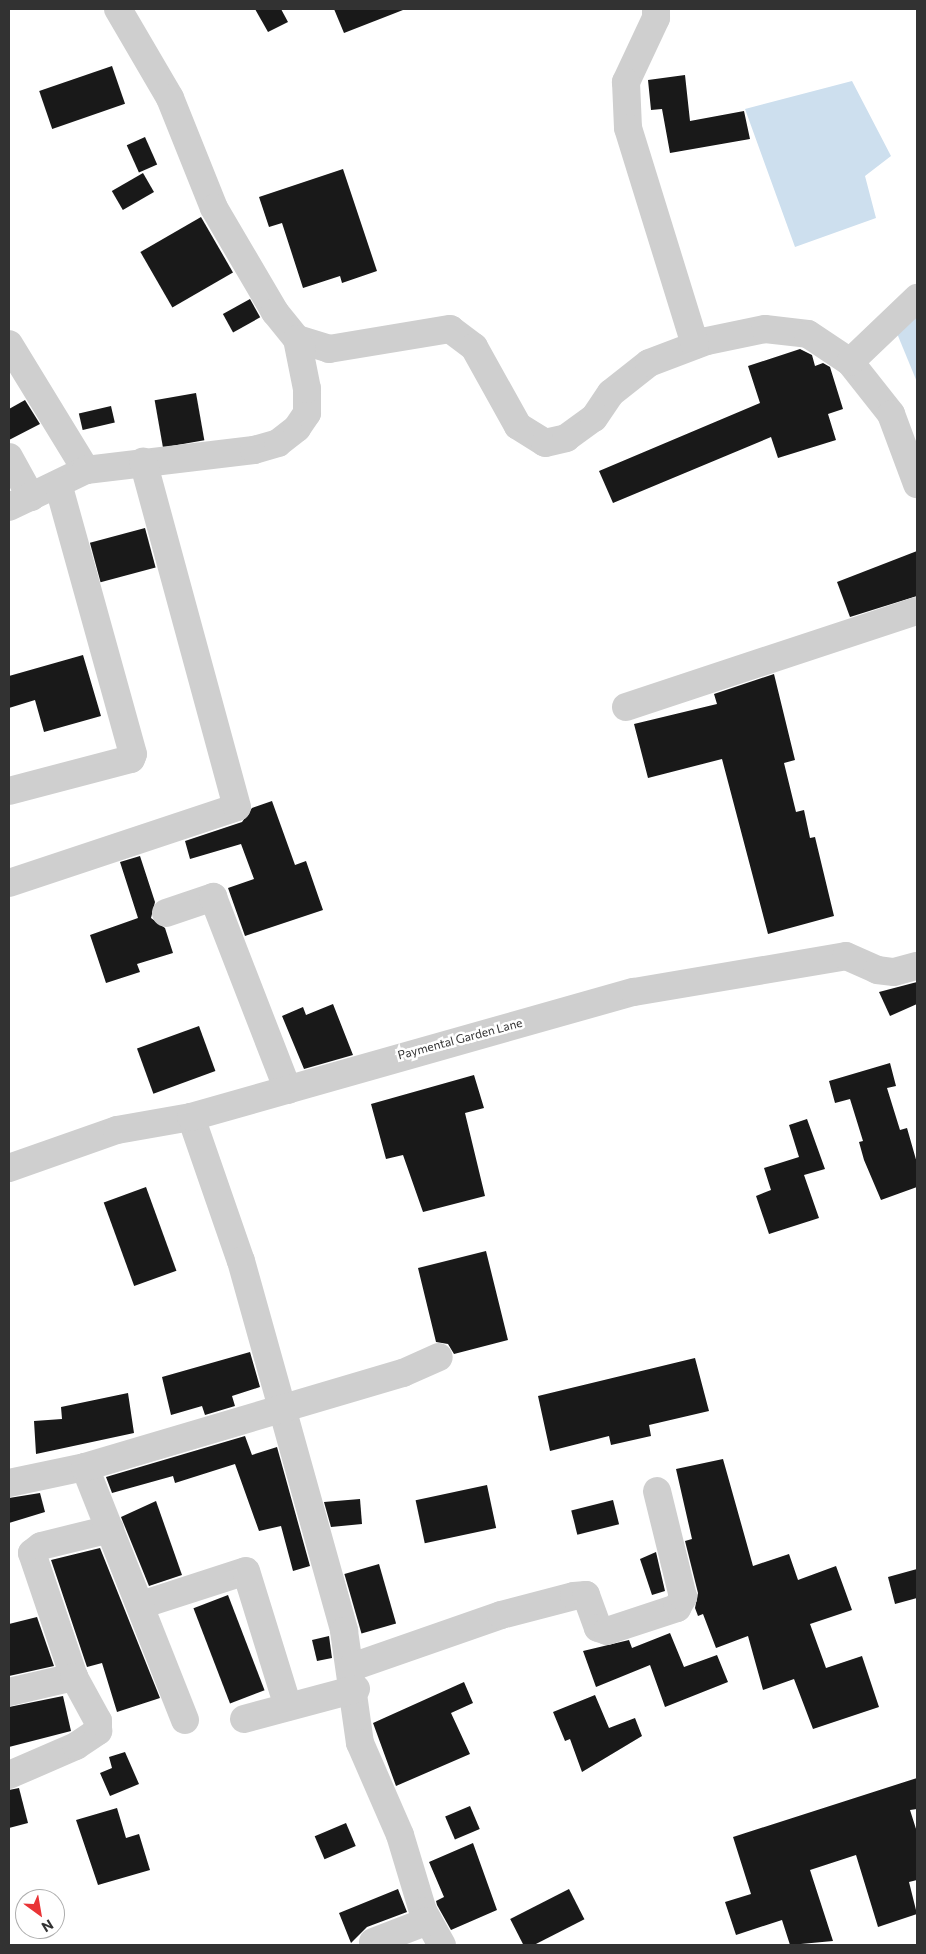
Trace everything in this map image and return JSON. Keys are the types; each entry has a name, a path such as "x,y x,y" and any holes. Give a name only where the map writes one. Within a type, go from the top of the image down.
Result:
{"street":[{"path":"9,456 20,502 86,470 254,450 278,442 297,428 307,413 308,389 297,339 275,312 214,208 170,98 118,9"},
{"path":"656,9 656,18 626,82 628,128 695,345"},
{"path":"850,362 917,298"},
{"path":"297,339 329,349 450,330 474,347 518,426 545,443 566,438 594,418 611,393 649,363 695,345 765,329 800,333 850,362 891,414 917,484"},
{"path":"9,344 86,470"},
{"path":"9,883 237,807 143,462"},
{"path":"9,791 131,759 133,754 58,484"},
{"path":"626,707 917,611"},
{"path":"166,913 213,897 288,1090"},
{"name":"Paymental Garden Lane","path":"9,1168 116,1130 191,1117 634,992 846,956 894,972 917,966"},
{"path":"191,1117 241,1261 281,1407 354,1678 360,1743 400,1836 428,1921 442,1945"},
{"path":"9,1483 84,1467 281,1407 402,1373 439,1357"},
{"path":"84,1467 141,1605 184,1720"},
{"path":"244,1718 288,1707 501,1615 574,1596 586,1595 598,1628 606,1631 677,1608 683,1597 657,1491"},
{"path":"9,1775 76,1746 98,1731 98,1721 74,1677 32,1553 41,1546 110,1529"},
{"path":"141,1605 246,1570 288,1707"},
{"path":"9,1692 74,1677"},
{"path":"373,1942 428,1921"}],"water":[{"path":"852,81 891,156 865,176 876,218 795,247 745,109"},
{"path":"917,315 917,382 896,331"}],"building":[{"path":"255,9 281,9 288,22 268,32"},
{"path":"334,9 402,9 403,10 344,33"},
{"path":"112,66 125,104 52,129 39,91"},
{"path":"685,75 690,121 744,111 750,139 670,153 662,109 651,110 648,80"},
{"path":"145,137 157,164 139,173 127,145"},
{"path":"343,169 377,271 342,283 340,276 303,288 282,223 269,227 259,197"},
{"path":"143,173 154,192 123,210 112,191"},
{"path":"201,217 233,272 172,307 140,252"},
{"path":"250,299 260,317 233,332 223,314"},
{"path":"800,349 812,355 815,366 823,363 830,367 843,409 828,414 836,440 778,458 771,437 613,503 599,471 760,403 748,366"},
{"path":"196,393 204,440 163,448 155,400"},
{"path":"25,400 40,424 9,440 9,409"},
{"path":"111,406 115,423 83,430 79,413"},
{"path":"145,528 156,568 101,582 90,543"},
{"path":"917,551 917,596 850,617 837,582"},
{"path":"83,655 101,716 44,732 35,700 9,708 9,676"},
{"path":"774,674 795,760 784,763 796,812 804,810 810,838 815,837 834,916 768,934 722,759 648,778 634,724 717,704 714,694"},
{"path":"272,801 295,865 306,861 323,910 245,936 228,888 254,879 241,844 190,859 185,841 242,822 252,808"},
{"path":"140,856 155,902 151,918 165,928 173,953 137,964 140,972 106,983 90,935 138,918 120,862"},
{"path":"917,982 917,1004 890,1016 879,992"},
{"path":"333,1004 353,1055 304,1069 282,1016 303,1007 306,1015"},
{"path":"199,1026 215,1071 153,1094 137,1049"},
{"path":"890,1063 896,1086 887,1088 900,1130 907,1128 917,1163 917,1187 881,1200 864,1160 859,1142 863,1141 850,1099 835,1103 829,1081"},
{"path":"474,1075 484,1108 465,1113 485,1196 423,1212 403,1155 386,1159 371,1104"},
{"path":"807,1119 825,1169 804,1175 819,1218 769,1234 756,1196 771,1190 764,1168 799,1157 789,1125"},
{"path":"146,1187 176,1271 134,1286 104,1202"},
{"path":"486,1251 508,1340 454,1354 448,1344 436,1342 418,1268"},
{"path":"250,1352 260,1387 232,1396 235,1406 205,1415 202,1406 171,1415 162,1377"},
{"path":"695,1358 709,1411 649,1425 651,1436 611,1445 609,1436 550,1451 538,1396"},
{"path":"128,1393 134,1433 36,1454 34,1421 62,1419 61,1407"},
{"path":"245,1436 252,1455 277,1447 310,1566 293,1571 281,1526 259,1531 235,1464 175,1483 173,1476 112,1493 106,1477"},
{"path":"723,1459 753,1566 789,1554 798,1580 836,1566 852,1610 810,1624 826,1668 862,1656 879,1707 813,1729 794,1679 763,1690 748,1636 716,1648 703,1614 698,1616 695,1608 698,1593 685,1541 692,1539 676,1469"},
{"path":"487,1485 496,1528 425,1543 416,1500"},
{"path":"40,1493 45,1512 9,1523 9,1498"},
{"path":"360,1499 362,1524 331,1527 324,1502"},
{"path":"613,1500 619,1524 577,1535 571,1510"},
{"path":"156,1501 182,1575 149,1586 121,1517"},
{"path":"100,1548 160,1698 117,1712 102,1663 87,1667 51,1560"},
{"path":"656,1552 665,1591 652,1595 640,1559"},
{"path":"379,1564 396,1624 361,1634 344,1574"},
{"path":"917,1569 917,1598 895,1604 888,1577"},
{"path":"228,1595 265,1690 230,1703 193,1608"},
{"path":"37,1617 54,1666 9,1676 9,1624"},
{"path":"670,1633 684,1667 717,1655 728,1682 665,1707 650,1665 596,1687 583,1651 629,1640 632,1648"},
{"path":"329,1636 332,1658 317,1661 312,1640"},
{"path":"464,1682 473,1703 451,1713 470,1754 396,1786 373,1723"},
{"path":"595,1695 609,1728 635,1718 642,1736 582,1772 570,1739 565,1741 553,1712"},
{"path":"63,1696 71,1731 9,1747 9,1707"},
{"path":"125,1752 139,1784 110,1796 100,1773 112,1768 109,1757"},
{"path":"917,1778 917,1809 910,1810 917,1832 917,1880 909,1882 917,1914 878,1927 856,1855 810,1870 833,1941 790,1945 782,1920 736,1935 725,1902 751,1894 733,1837"},
{"path":"19,1788 28,1823 9,1828 9,1790"},
{"path":"470,1806 480,1829 455,1840 445,1817"},
{"path":"117,1808 126,1838 139,1834 150,1870 98,1885 76,1820"},
{"path":"346,1823 356,1846 324,1859 315,1836"},
{"path":"473,1843 497,1910 451,1930 437,1905 436,1901 444,1897 429,1862"},
{"path":"398,1889 407,1912 367,1927 351,1943 339,1913"},
{"path":"569,1889 584,1919 534,1945 523,1945 510,1919"}]}
